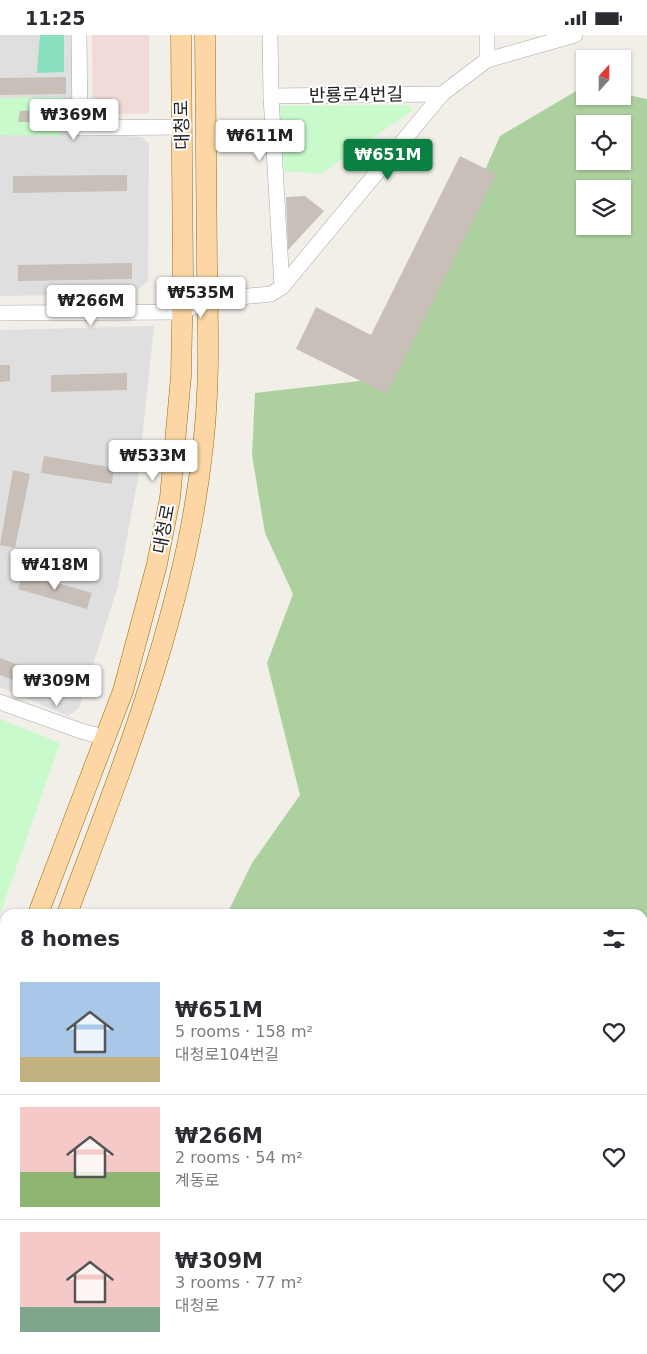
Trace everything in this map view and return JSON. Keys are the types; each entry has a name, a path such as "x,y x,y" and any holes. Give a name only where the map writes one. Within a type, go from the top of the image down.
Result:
{"main road":[{"name":"대청로","path":"40,909 67,835 107,738 143,621 170,498 180,376 182,311 181,35"},
{"name":"대청로","path":"69,909 131,741 168,628 184,558 203,447 208,379 205,35"}],"street":[{"path":"80,35 80,128 182,127"},
{"path":"270,35 271,96 282,287"},
{"path":"488,35 488,60"},
{"path":"0,313 182,311 208,300 272,294 282,287 442,93 488,60 544,39 574,35"},
{"name":"반룡로4번길","path":"271,96 442,93"},
{"path":"0,702 81,731 107,738"}],"shaded area":[{"path":"0,35 73,35 74,134 142,137 149,144 148,281 133,294 0,296"},
{"path":"92,35 149,35 149,113 93,115"},
{"path":"154,326 138,478 118,586 79,708 68,716 0,687 0,330"}],"green space":[{"path":"40,35 64,35 64,72 37,73"},
{"path":"576,91 576,105 631,105 631,96 647,99 647,909 229,909 252,863 300,795 267,663 293,594 265,533 252,455 255,393 394,377 500,136"},
{"path":"62,97 60,136 0,135 0,98"},
{"path":"408,105 413,110 321,174 284,171 280,106"},
{"path":"0,719 60,743 2,909 0,909"}],"building":[{"path":"66,77 66,94 0,95 0,78"},
{"path":"33,110 32,122 18,122 20,111"},
{"path":"460,156 496,174 387,394 296,349 316,307 371,335"},
{"path":"127,175 127,191 13,193 13,176"},
{"path":"305,196 324,211 288,250 286,197"},
{"path":"132,263 132,279 18,281 18,265"},
{"path":"0,365 10,365 10,381 0,382"},
{"path":"127,373 127,390 51,392 51,375"},
{"path":"44,456 114,468 112,484 41,473"},
{"path":"13,470 30,474 15,548 0,545"},
{"path":"23,573 92,593 87,609 18,589"},
{"path":"0,658 63,682 57,697 0,675"}]}
